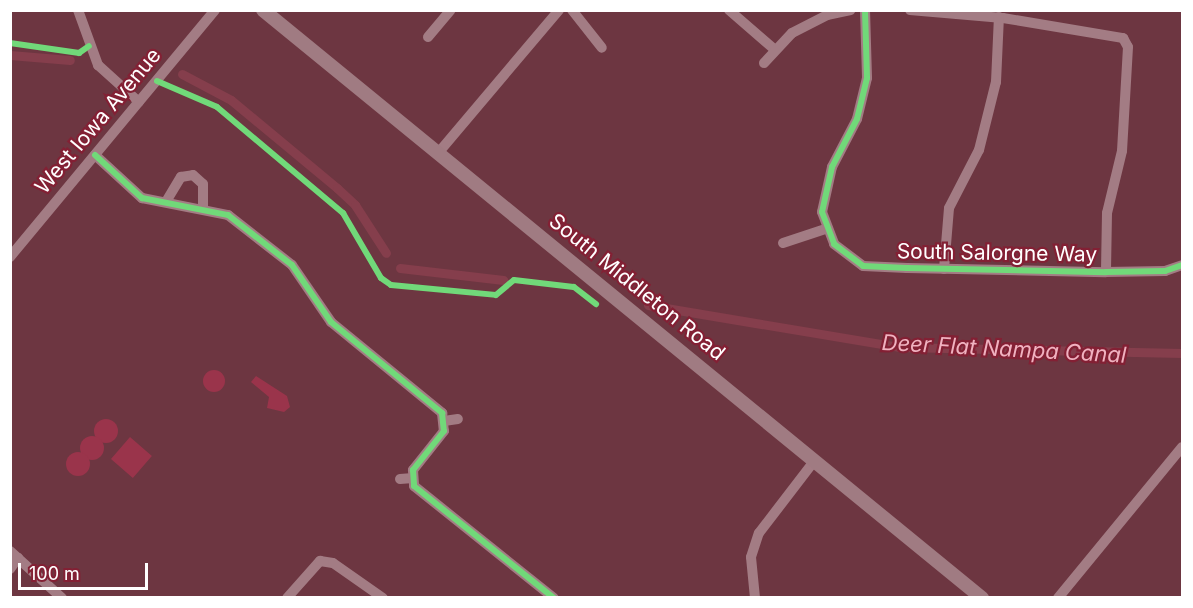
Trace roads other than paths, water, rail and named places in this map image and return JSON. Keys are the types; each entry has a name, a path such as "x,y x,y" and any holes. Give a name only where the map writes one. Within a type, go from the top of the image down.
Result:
{"main road":[{"name":"South Middleton Road","path":"263,10 982,597"}],"street":[{"path":"78,10 99,65 139,102"},
{"name":"West Iowa Avenue","path":"10,257 215,10"},
{"path":"428,37 450,10"},
{"path":"439,152 559,10"},
{"path":"572,10 602,48"},
{"path":"729,10 774,49"},
{"path":"764,63 774,49 827,15 850,10"},
{"path":"783,243 828,228 822,212 832,167 857,119 867,78 865,10"},
{"path":"910,10 999,17 1123,38 1128,47 1122,151 1107,213 1106,272"},
{"path":"944,269 949,208 979,150 996,82 999,17"},
{"path":"95,155 142,198 167,200 228,215 259,234 292,265 331,322 442,413 444,431 413,470 414,486 554,597"},
{"path":"167,200 181,177 193,175 203,184 203,208"},
{"name":"South Salorgne Way","path":"828,228 834,244 863,266 1106,272 1165,271 1182,265"},
{"path":"444,421 458,419"},
{"path":"1058,597 1182,447"},
{"path":"755,597 751,557 759,533 815,460"},
{"path":"400,479 413,478"},
{"path":"10,569 14,554 62,597"},
{"path":"287,597 320,561 333,563 383,597"}],"waterway":[{"path":"10,55 70,60"},
{"path":"182,74 231,100 337,188 355,205 386,253"},
{"path":"400,268 503,280"},
{"name":"Deer Flat Nampa Canal","path":"648,305 899,347 1182,353"}]}
